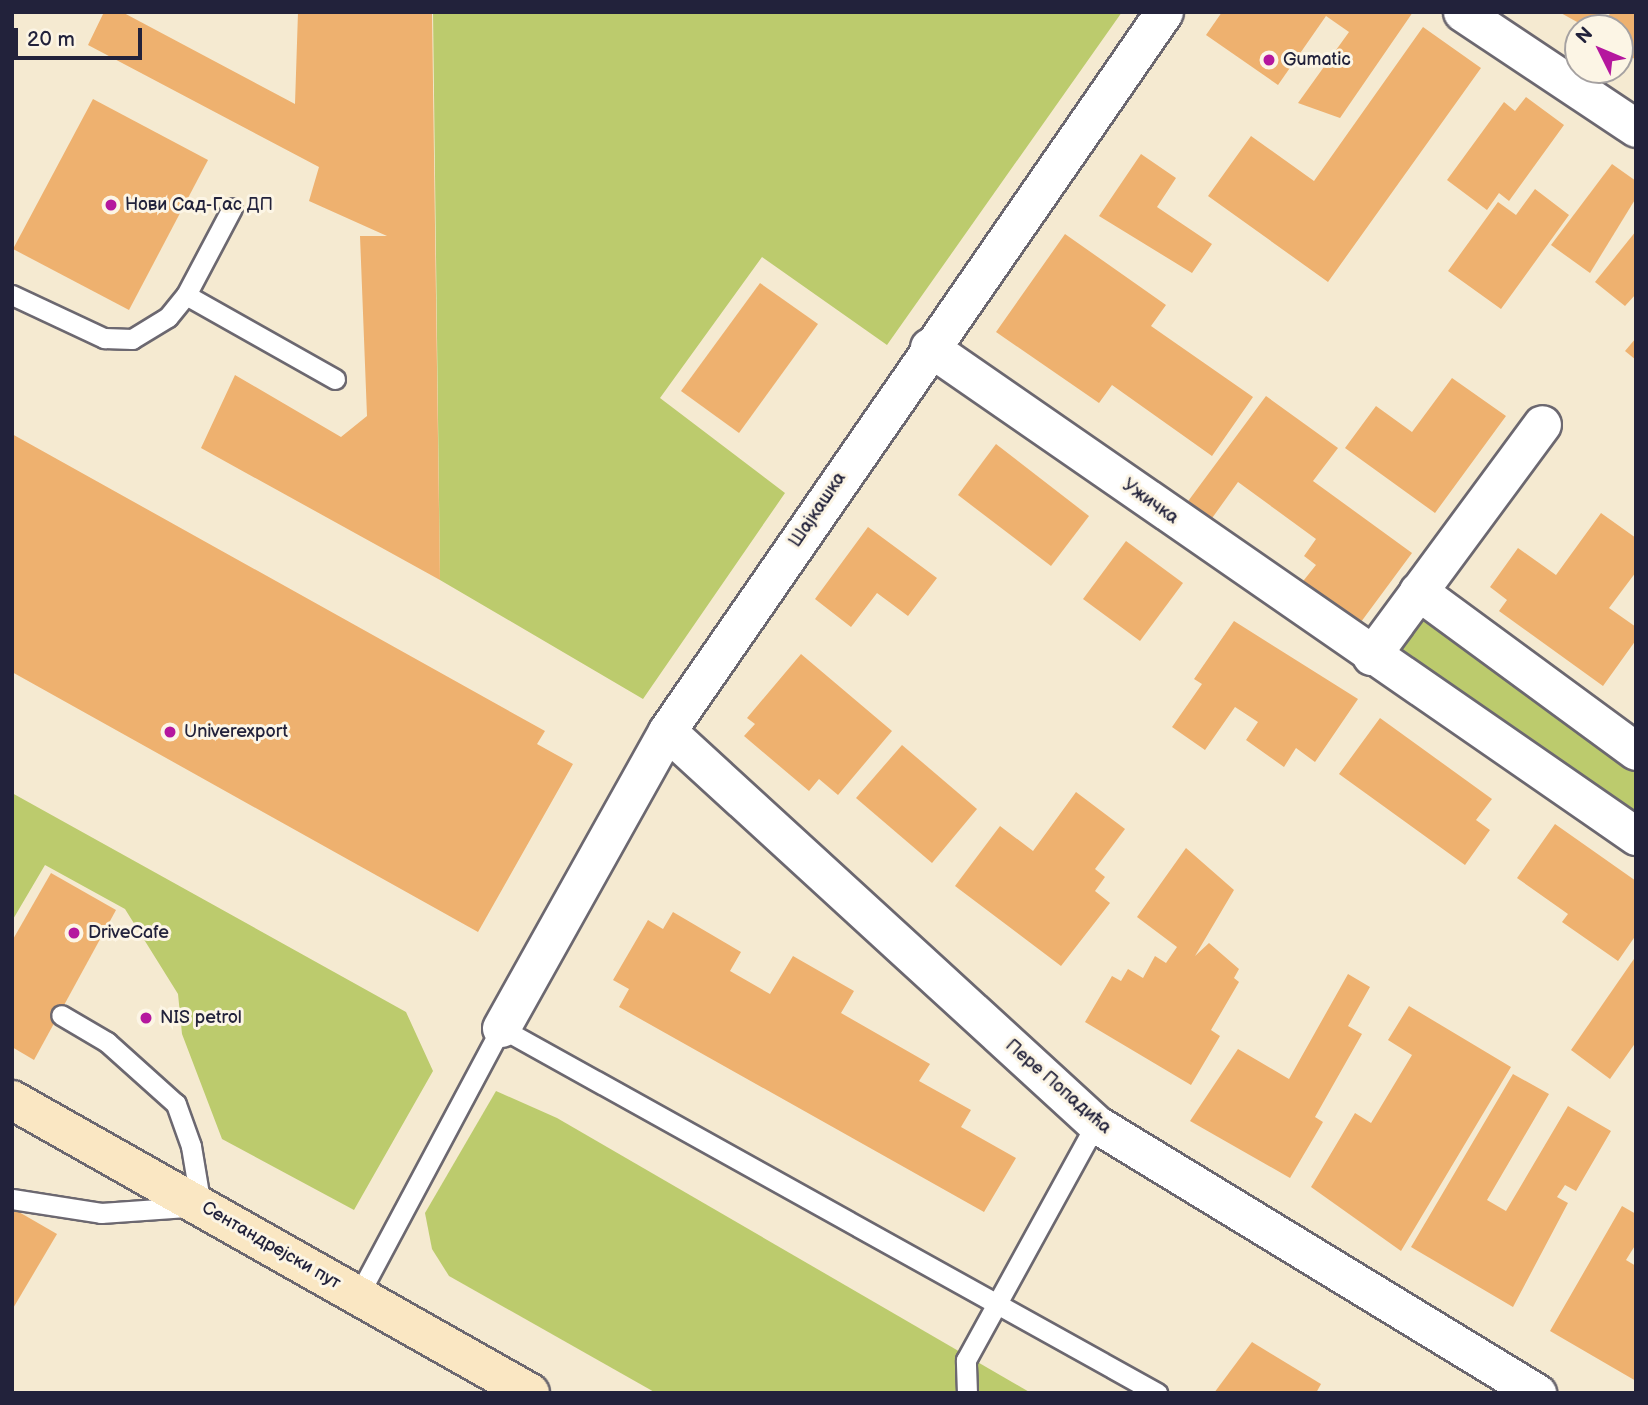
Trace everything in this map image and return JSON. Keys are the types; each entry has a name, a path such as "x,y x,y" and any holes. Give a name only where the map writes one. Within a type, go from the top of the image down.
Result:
{"main road":[{"name":"Сентандрејски пут","path":"12,1100 530,1393"}],"street":[{"name":"Шајкашка","path":"501,1028 667,731 929,347 1164,12"},
{"path":"1462,12 1636,128"},
{"name":"Ужичка","path":"929,347 1371,656 1636,836"},
{"path":"1371,656 1542,424"},
{"path":"1418,591 1636,751"},
{"name":"Пере Попадића","path":"667,731 1096,1124 1526,1390"}],"lane":[{"path":"12,295 104,338 132,339 168,317 186,295 232,208"},
{"path":"186,295 335,379"},
{"path":"12,1199 101,1213 201,1206 191,1146 176,1104 107,1042 61,1015"},
{"path":"358,1296 501,1028 1157,1393"},
{"path":"967,1393 966,1360 995,1301 1096,1124"}],"green space":[{"path":"433,12 1122,12 887,345 762,257 660,398 785,493 643,699 440,580"},
{"path":"1424,608 1636,764 1636,823 1392,652"},
{"path":"12,793 406,1012 433,1071 354,1210 222,1139 182,1034 178,994 125,909 45,865 12,921"},
{"path":"496,1091 557,1118 1031,1393 656,1393 449,1276 432,1249 425,1213"}],"building":[{"path":"104,12 122,12 295,104 298,12 432,12 440,580 201,448 235,375 341,437 367,416 360,236 387,236 309,201 319,167 88,45"},
{"path":"1222,12 1413,12 1340,118 1298,103 1349,32 1326,16 1278,85 1206,35"},
{"path":"1559,12 1599,12 1598,14 1564,15"},
{"path":"1636,12 1636,60 1634,14 1610,14"},
{"path":"1423,27 1481,68 1328,282 1208,196 1251,136 1314,181"},
{"path":"1526,97 1564,125 1509,201 1499,193 1487,210 1447,180 1504,102 1515,111"},
{"name":"Нови Сад-Гас ДП","path":"93,99 208,160 129,310 13,249"},
{"path":"1141,154 1176,178 1157,207 1212,244 1192,273 1099,216"},
{"path":"1612,164 1636,181 1636,198 1590,273 1551,245"},
{"path":"1535,189 1569,215 1501,309 1448,271 1498,202 1516,215"},
{"path":"1636,231 1636,294 1625,306 1595,282"},
{"path":"1065,234 1166,305 1151,326 1253,397 1212,456 1112,385 1099,403 996,332"},
{"path":"760,283 818,324 739,433 681,391"},
{"path":"1636,338 1636,360 1625,351"},
{"path":"1452,378 1506,416 1435,513 1345,448 1376,406 1412,432"},
{"path":"1266,396 1338,448 1313,481 1412,553 1358,626 1300,585 1316,565 1304,556 1316,539 1238,482 1210,521 1186,504"},
{"path":"12,434 545,731 537,744 573,764 478,932 12,672"},
{"path":"996,444 1089,516 1051,566 958,495"},
{"path":"1601,513 1636,538 1636,572 1609,608 1636,627 1636,640 1603,686 1499,611 1507,600 1490,587 1518,548 1556,575"},
{"path":"868,527 937,578 908,616 877,593 851,627 815,599"},
{"path":"1126,541 1183,583 1140,641 1083,599"},
{"path":"1234,621 1358,699 1315,762 1296,748 1284,767 1246,740 1258,722 1235,707 1205,750 1172,727 1202,684 1194,679"},
{"path":"801,654 892,731 838,795 819,779 809,791 744,736 755,724 747,718"},
{"path":"1380,718 1492,799 1476,820 1490,830 1465,865 1339,774"},
{"path":"902,745 977,809 932,863 856,798"},
{"path":"1076,792 1125,829 1095,869 1105,877 1095,891 1110,903 1061,966 955,886 1000,826 1033,851"},
{"path":"1555,824 1636,881 1636,935 1618,961 1562,922 1568,914 1517,878"},
{"path":"1186,848 1234,890 1195,956 1209,943 1239,969 1234,978 1239,982 1211,1030 1220,1036 1191,1085 1085,1022 1112,976 1121,981 1128,969 1143,978 1155,956 1166,963 1177,947 1137,917"},
{"path":"51,873 116,910 34,1060 12,1047 12,941"},
{"path":"673,912 741,952 730,971 770,994 793,956 854,991 841,1013 930,1064 919,1081 971,1110 961,1127 1016,1158 984,1212 619,1007 629,989 613,980 648,920 663,929"},
{"path":"1636,956 1636,1042 1610,1079 1571,1050"},
{"path":"1348,974 1370,987 1348,1026 1362,1034 1315,1117 1323,1122 1290,1178 1190,1121 1238,1049 1289,1079"},
{"path":"1409,1006 1511,1067 1401,1251 1311,1187 1355,1113 1371,1123 1412,1055 1388,1040"},
{"path":"1513,1074 1549,1094 1487,1200 1506,1211 1568,1106 1611,1131 1576,1191 1565,1185 1557,1197 1568,1203 1513,1307 1411,1247"},
{"path":"1622,1206 1636,1214 1636,1244 1626,1260 1636,1266 1636,1381 1550,1331"},
{"path":"12,1208 57,1234 12,1310"},
{"path":"1252,1342 1321,1384 1316,1393 1214,1393"}],"place":[{"name":"Gumatic","path":"1269,60"},
{"name":"Нови Сад-Гас ДП","path":"111,205"},
{"name":"Univerexport","path":"170,732"},
{"name":"DriveCafe","path":"74,933"},
{"name":"NIS petrol","path":"146,1018"}]}
